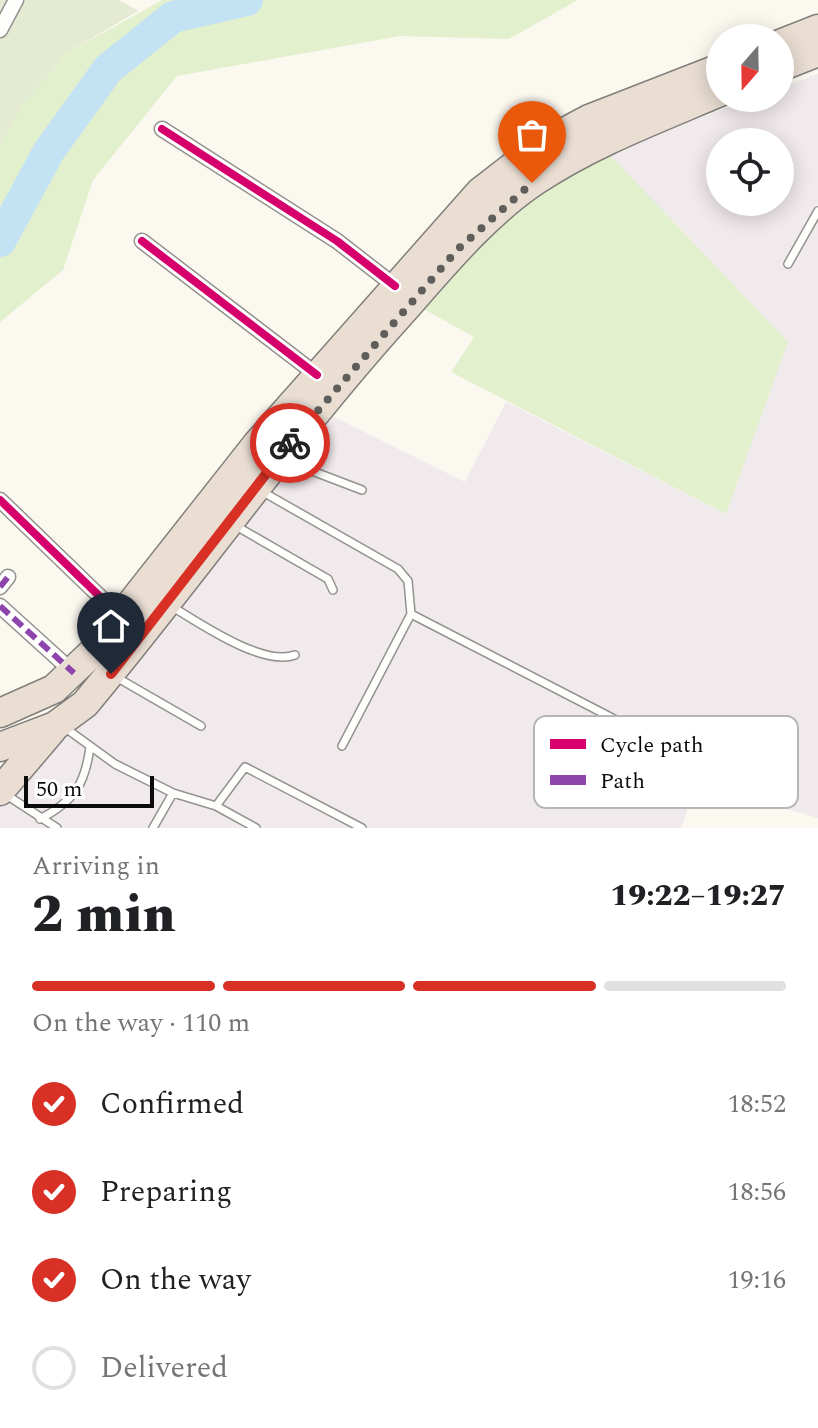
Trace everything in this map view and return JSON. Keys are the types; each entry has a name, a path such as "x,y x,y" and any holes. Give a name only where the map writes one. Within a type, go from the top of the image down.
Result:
{"highway":[{"path":"794,38 818,29"},
{"path":"794,61 818,52"},
{"path":"0,713 64,681 121,617 216,493 480,192 542,144 589,119 706,73"},
{"path":"0,790 57,725 85,704 111,674 253,487 361,357 457,250 532,183 606,141 706,98"},
{"path":"0,747 57,725"}],"street":[{"path":"0,30 16,0"},
{"path":"162,129 337,241 395,286"},
{"path":"142,241 317,375"},
{"path":"0,500 121,617"},
{"path":"0,606 64,681"}],"lane":[{"path":"788,264 818,211"},
{"path":"278,458 362,490"},
{"path":"253,487 405,573 411,614 342,746"},
{"path":"227,520 328,579 333,590"},
{"path":"166,602 208,628 277,660 295,655"},
{"path":"411,614 609,716"},
{"path":"111,674 201,726"},
{"path":"57,725 173,793 216,806 256,828"},
{"path":"40,819 67,805 87,770 90,747"},
{"path":"216,806 245,767 362,828"},
{"path":"0,790 57,828"},
{"path":"153,828 173,793"}],"shaded area":[{"path":"818,74 818,818 783,808 798,808 798,716 534,716 534,808 688,808 681,828 0,828 0,791 322,411 465,482 506,402 726,514 607,152 715,112 794,112 794,83"}],"green space":[{"path":"0,0 119,0 138,11 67,53 24,103 0,145"},
{"path":"162,0 578,0 509,39 400,36 177,76 93,180 63,270 0,322 0,145 24,103 67,53"},
{"path":"607,152 788,342 726,514 451,372 474,337 422,308 509,216"}],"waterway":[{"path":"0,241 49,151 108,69 173,17 247,0"}],"marked path":[{"path":"0,587 8,577"},
{"path":"0,606 74,673"}],"cycle path":[{"path":"162,129 337,241 395,286"},
{"path":"142,241 317,375"},
{"path":"0,500 121,617"}],"way so far":[{"path":"290,443 361,357 457,250 532,183"}],"route":[{"path":"111,674 290,443"}]}
